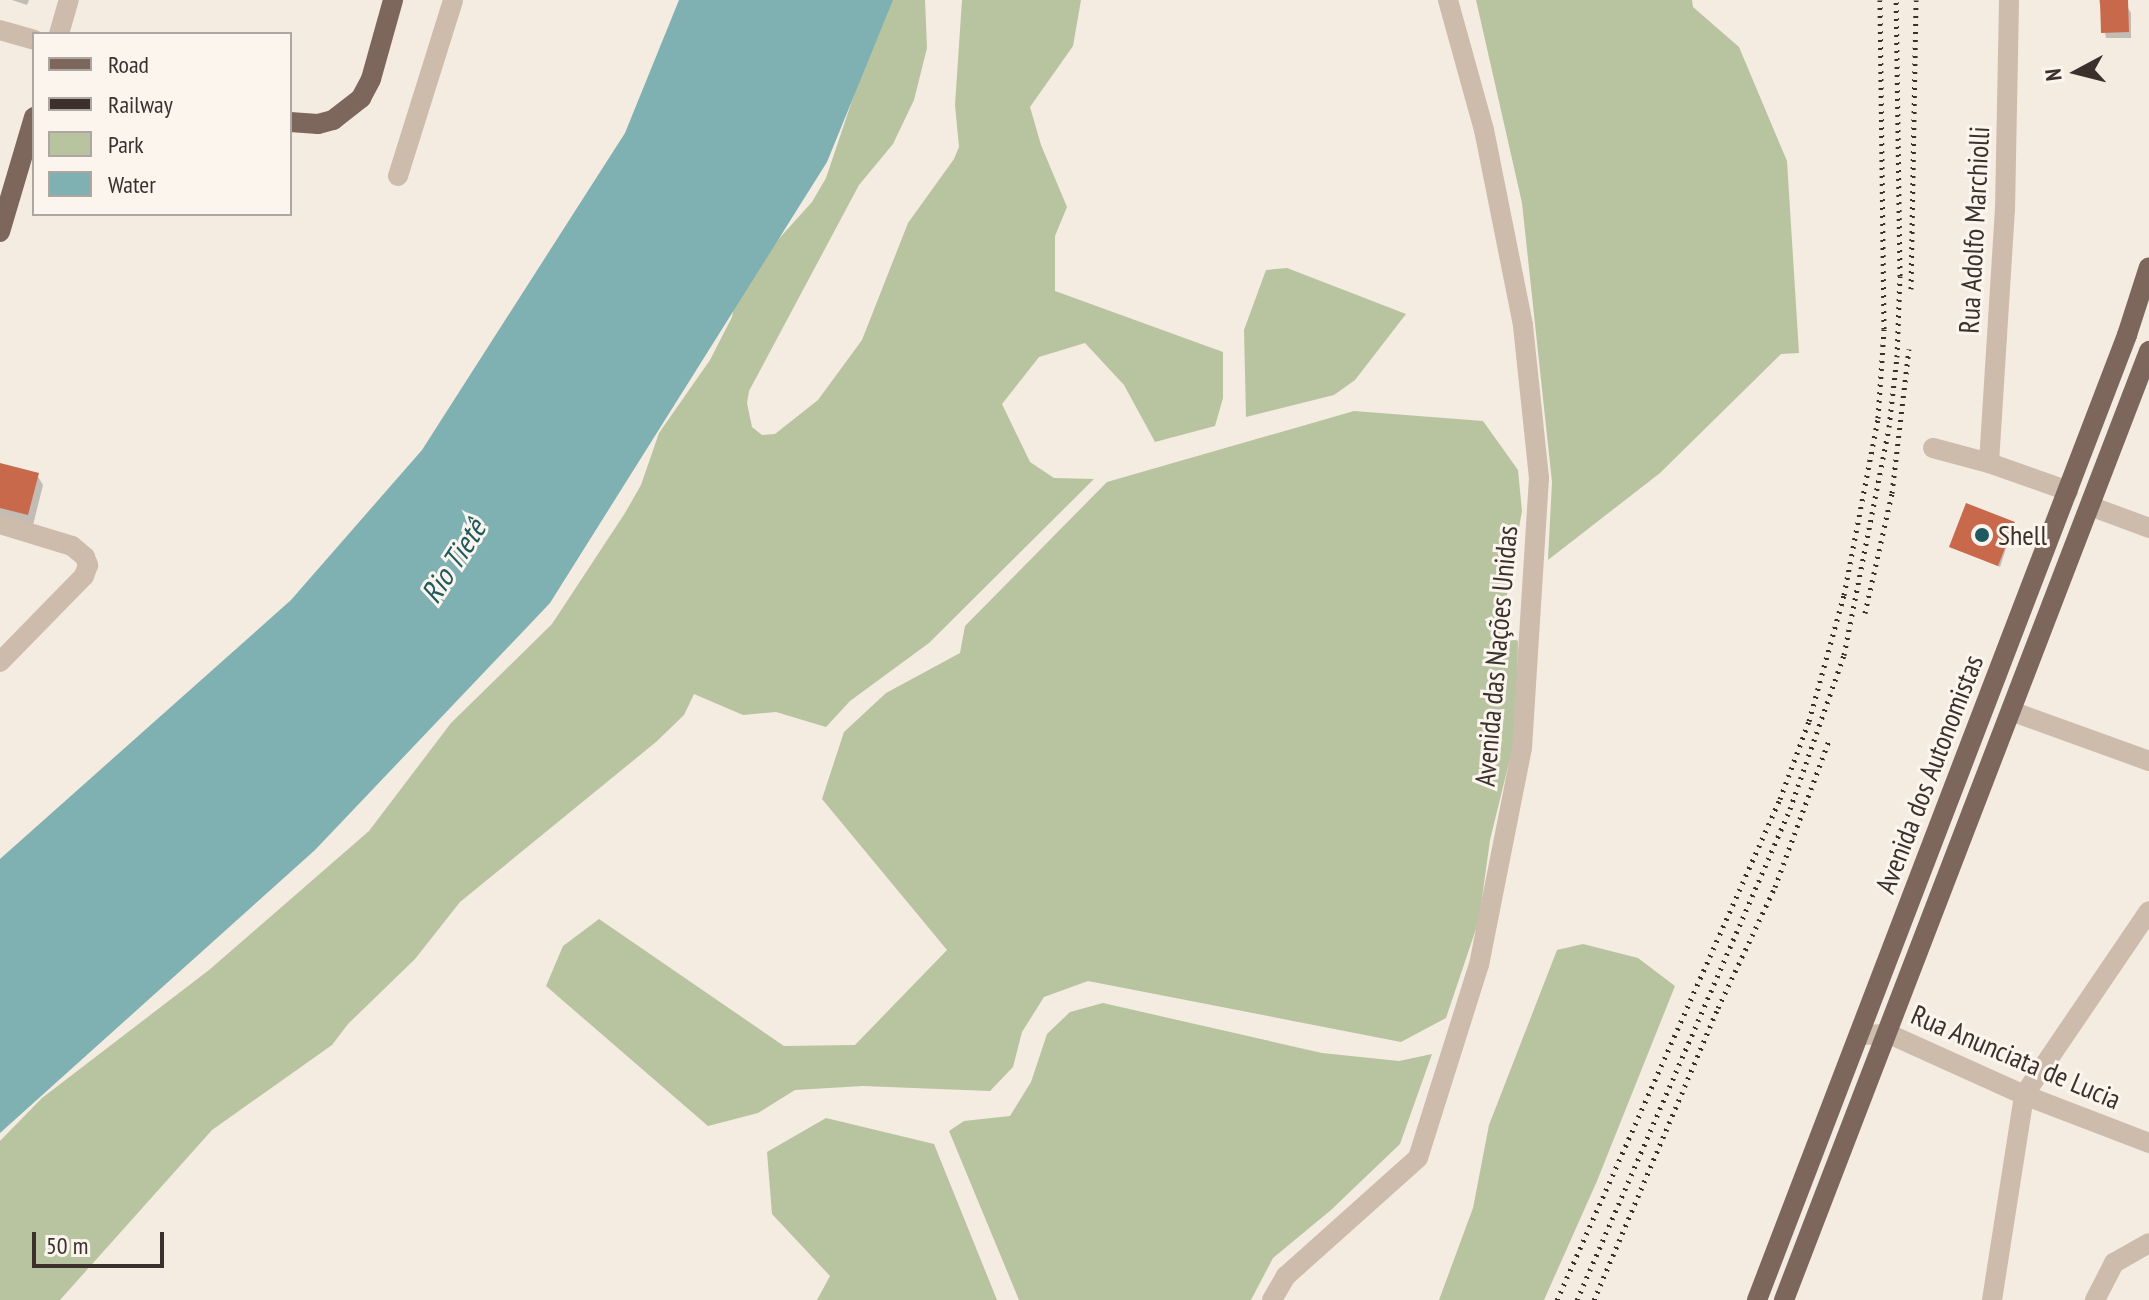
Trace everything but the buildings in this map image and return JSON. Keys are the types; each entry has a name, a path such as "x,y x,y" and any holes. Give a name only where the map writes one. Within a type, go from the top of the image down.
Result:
{"main road":[{"path":"292,122 318,124 333,120 361,98 371,79 393,0"},
{"path":"0,232 32,124"},
{"name":"Avenida dos Autonomistas","path":"1757,1300 2068,491 2149,267"},
{"name":"Avenida dos Autonomistas","path":"1784,1300 1889,1034 2149,351"}],"street":[{"path":"60,32 69,0"},
{"path":"398,176 453,0"},
{"name":"Avenida das Nações Unidas","path":"1272,1300 1286,1276 1418,1158 1479,965 1522,748 1539,478 1523,325 1484,130 1448,0"},
{"name":"Rua Adolfo Marchiolli","path":"1989,463 2005,210 2009,0"},
{"path":"0,30 32,39"},
{"path":"1933,448 1989,463 2068,491"},
{"path":"2090,506 2149,528"},
{"path":"0,524 72,546 85,557 88,565 84,576 0,662"},
{"path":"2011,711 2149,761"},
{"path":"1992,1300 2024,1095 2149,911"},
{"name":"Rua Anunciata de Lucia","path":"1860,1035 1889,1034 2024,1095 2149,1143"},
{"path":"2095,1300 2114,1263 2149,1243"}],"green space":[{"path":"872,0 925,0 927,48 914,100 893,144 859,185 749,391 747,403 752,427 762,435 775,434 818,400 862,340 908,223 954,159 959,147 955,105 962,0 1081,0 1073,46 1030,107 1041,145 1067,207 1055,236 1055,291 1223,352 1223,398 1215,426 1155,442 1124,385 1085,343 1039,357 1002,404 1030,462 1054,478 1094,479 929,643 850,701 826,727 776,712 743,715 694,694 684,715 656,742 460,902 415,959 348,1024 332,1045 212,1130 60,1300 0,1300 0,1141 42,1098 209,970 369,831 451,723 552,624 641,485 659,433 710,360 732,317 735,301 766,253 812,202 826,178 857,86"},
{"path":"1476,0 1692,0 1693,7 1739,47 1787,161 1799,353 1781,354 1660,473 1548,560 1552,482 1522,203"},
{"path":"1287,268 1406,314 1355,380 1334,395 1246,417 1244,330 1266,270"},
{"path":"1354,411 1483,421 1518,470 1522,511 1500,633 1518,641 1516,734 1490,840 1479,920 1446,1018 1401,1042 1088,981 1044,997 1022,1032 1013,1067 990,1091 863,1086 795,1090 758,1113 708,1126 546,986 563,946 599,919 784,1046 855,1045 947,950 822,799 844,732 886,693 960,653 965,626 1107,482"},
{"path":"1583,944 1638,958 1675,986 1597,1181 1544,1300 1439,1300 1473,1208 1489,1125 1557,950"},
{"path":"1103,1003 1322,1053 1399,1061 1432,1054 1400,1144 1331,1210 1273,1258 1251,1300 1019,1300 949,1131 964,1121 1010,1116 1031,1082 1047,1034 1070,1012"},
{"path":"826,1118 934,1144 997,1300 817,1300 830,1276 772,1214 767,1152"}],"water":[{"name":"Rio Tietê","path":"679,0 893,0 827,162 550,603 315,850 0,1133 0,859 291,600 422,450 625,133"}],"railway":[{"path":"1557,1300 1780,799 1809,721 1844,595 1878,418 1884,329 1880,0"},
{"path":"1577,1300 1790,809 1844,655 1889,427 1897,357 1900,276 1896,0"},
{"path":"1911,289 1916,0"},
{"path":"1865,613 1892,493 1909,349"},
{"path":"1594,1300 1718,1008 1775,887 1829,740"}],"place":[{"name":"Shell","path":"1982,535"}]}
